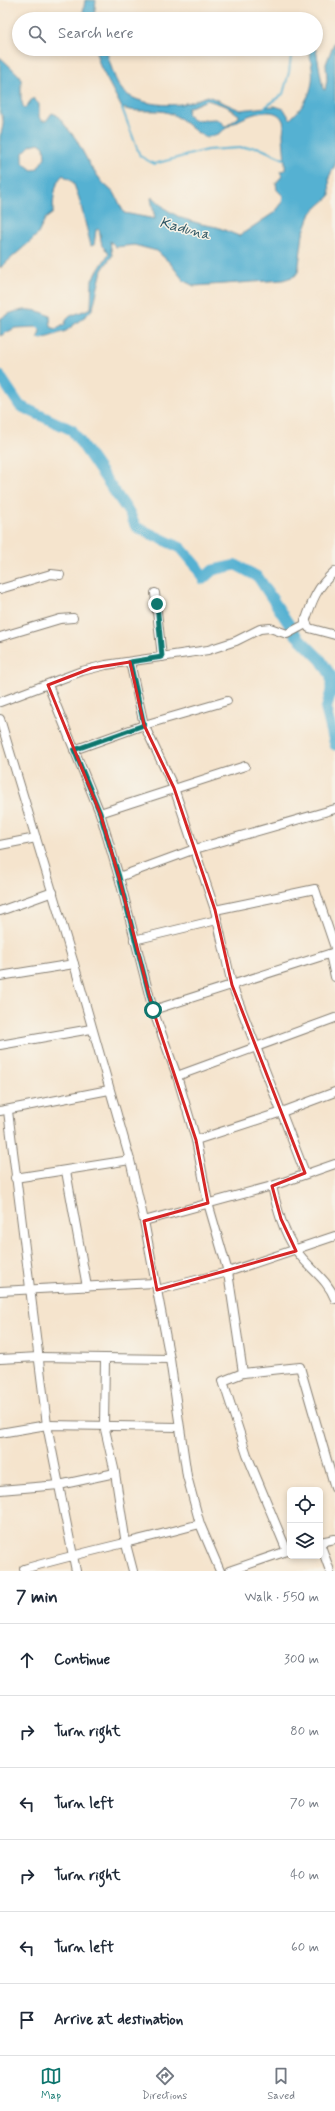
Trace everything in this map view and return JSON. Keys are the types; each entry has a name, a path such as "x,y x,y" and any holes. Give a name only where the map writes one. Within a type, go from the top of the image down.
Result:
{"street":[{"path":"0,702 92,668 208,650 236,642 260,629 270,628 287,634 305,622 313,597 324,581 335,571"},
{"path":"0,589 52,574 60,575"},
{"path":"155,593 162,657"},
{"path":"0,637 60,619 73,618"},
{"path":"305,622 309,628 335,635"},
{"path":"130,662 144,725 174,788 215,910 232,985 305,1173"},
{"path":"48,685 100,813 119,877 153,1010 177,1076 196,1140 208,1203 228,1272 243,1373"},
{"path":"74,750 144,725 227,701"},
{"path":"0,719 53,892 130,1160 144,1221 170,1359 187,1476 200,1524 220,1571"},
{"path":"100,813 245,766"},
{"path":"119,877 194,849 335,809"},
{"path":"0,845 36,838"},
{"path":"215,910 315,889 333,952 335,977"},
{"path":"0,911 53,892"},
{"path":"134,940 217,920"},
{"path":"153,1010 333,952"},
{"path":"0,976 74,964"},
{"path":"177,1076 335,1018"},
{"path":"0,1045 92,1029"},
{"path":"76,1571 74,1554 47,1425 31,1288 4,1111 110,1090"},
{"path":"196,1140 282,1112 335,1092"},
{"path":"15,1178 130,1160"},
{"path":"144,1221 272,1186 305,1173 335,1164"},
{"path":"66,1171 87,1287"},
{"path":"272,1186 281,1219 296,1251 326,1281 335,1299"},
{"path":"0,1291 31,1288 156,1286 228,1272 296,1251 335,1236"},
{"path":"0,1359 38,1357 170,1359"},
{"path":"105,1359 104,1425 115,1473 126,1544 133,1571"},
{"path":"287,1549 247,1455 223,1381 243,1373 300,1367 335,1488"},
{"path":"0,1433 47,1425 179,1427"},
{"path":"0,1490 59,1485 115,1473"},
{"path":"24,1569 74,1554 126,1544 200,1524"},
{"path":"323,1542 335,1539"},
{"path":"229,1571 287,1551"},
{"path":"323,1551 330,1571"}],"highlighted area":[{"path":"130,662 144,725 174,788 215,910 232,985 305,1173 272,1186 281,1219 296,1251 157,1290 144,1221 208,1203 196,1140 153,1010 119,877 100,813 48,685 92,668"}],"water":[{"path":"85,0 96,0 95,12 83,12"},
{"name":"Kaduna","path":"335,40 335,165 329,177 330,196 311,213 303,234 298,272 295,276 283,280 194,286 184,281 170,263 157,251 134,245 116,247 110,241 112,256 102,270 93,308 88,314 66,331 42,339 38,338 40,330 37,327 15,328 0,336 0,319 6,315 18,311 32,310 44,313 50,316 51,327 56,329 64,325 68,317 91,308 92,280 109,253 102,246 99,229 96,230 94,245 91,246 79,198 73,182 63,175 56,187 53,213 45,219 38,234 0,268 0,137 3,119 0,113 0,57 21,77 21,99 24,109 33,98 39,104 39,117 42,121 46,121 52,113 57,115 76,139 91,167 103,183 115,194 124,213 155,219 151,198 153,197 167,210 181,218 217,227 239,236 275,212 282,203 283,196 277,190 276,183 282,176 280,171 285,170 284,125 282,118 277,114 270,112 255,114 241,119 211,137 206,137 196,132 179,118 169,113 158,111 135,111 122,108 100,66 97,56 108,56 113,72 124,92 144,102 174,105 188,103 208,96 240,110 275,106 284,109 290,119 304,103 311,87 312,70 310,56 317,56 323,89 325,90 327,80 326,64","holes":["207,100 226,106 239,115 239,117 225,127 222,122 216,119 193,120 187,114 188,108","39,143 44,147 45,157 37,169 32,170 23,163 23,153 31,145"]}],"waterway":[{"path":"264,108 283,94 289,72 291,56"},
{"path":"122,108 140,156 154,164 207,150 257,147 284,159"},
{"path":"0,376 20,406 72,430 130,514 136,527 181,548 197,567 203,579 213,570 236,565 258,577 296,635 321,660 331,676 331,691 326,710 335,745"}],"route":[{"path":"153,1010 119,877 100,813 74,750 144,725 130,662 162,657 157,604"}]}
